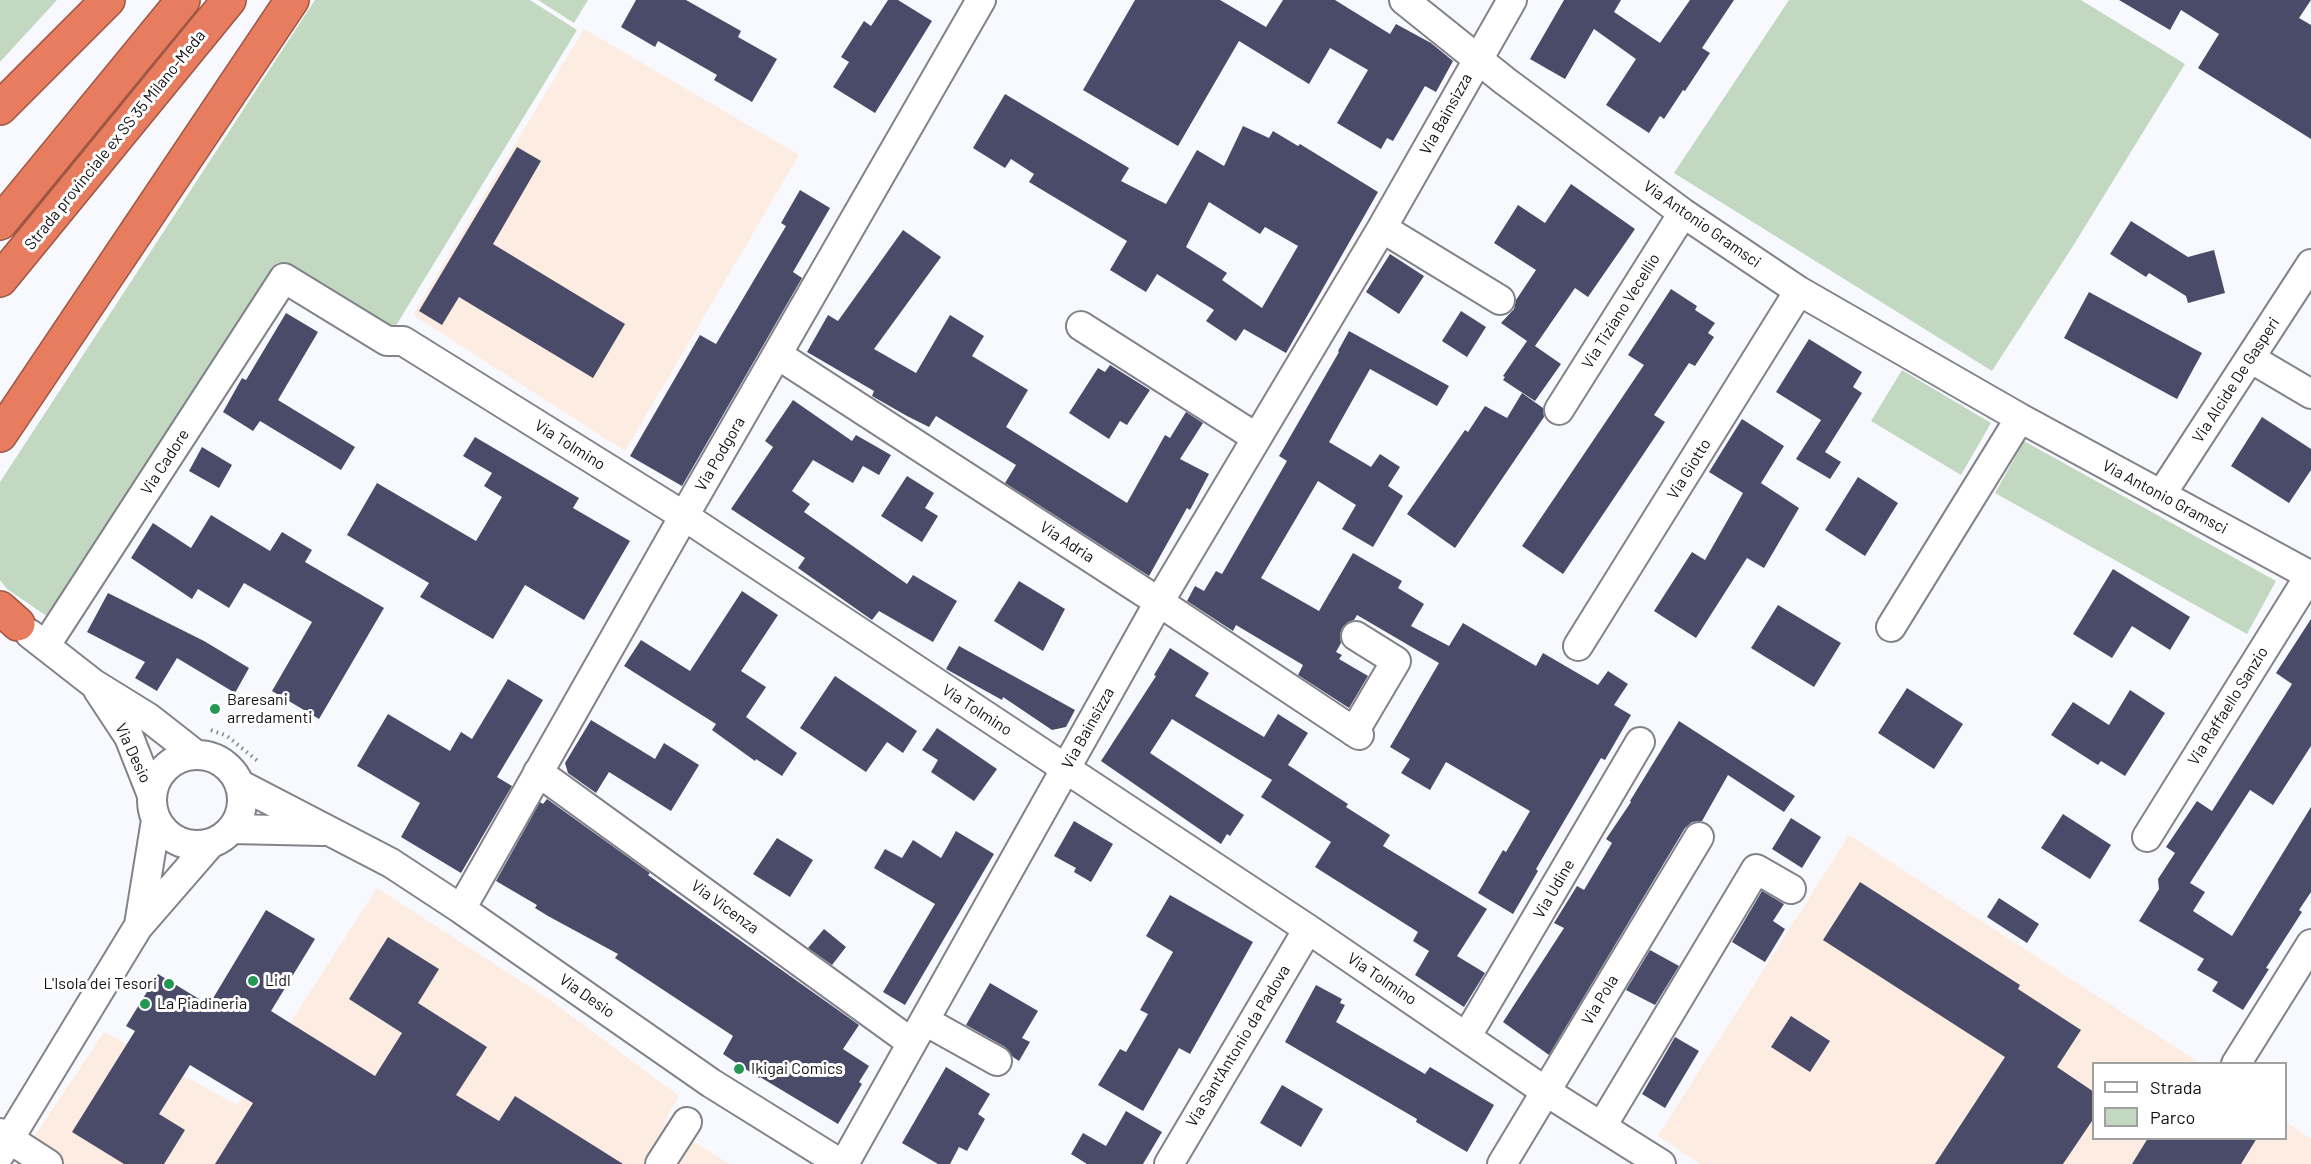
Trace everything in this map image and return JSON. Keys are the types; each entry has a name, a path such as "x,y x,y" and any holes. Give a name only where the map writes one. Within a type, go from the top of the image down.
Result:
{"highway":[{"path":"0,108 108,0"},
{"path":"0,223 183,0"},
{"name":"Strada provinciale ex SS 35 Milano-Meda","path":"0,280 229,0"},
{"path":"0,435 292,0"}],"street":[{"name":"Via Podgora","path":"461,909 981,0"},
{"name":"Via Antonio Gramsci","path":"1404,0 1477,59 1683,213 1799,291 2020,418 2311,576"},
{"name":"Via Bainsizza","path":"842,1164 919,1032 1159,602 1382,228 1512,0"},
{"name":"Via Tiziano Vecellio","path":"1559,410 1683,213"},
{"path":"1382,228 1500,300"},
{"name":"Via Alcide De Gasperi","path":"2161,495 2311,264"},
{"name":"Via Tolmino","path":"284,278 387,341 403,341 684,516 1308,929 1545,1091 1661,1164"},
{"name":"Via Cadore","path":"46,645 284,278"},
{"name":"Via Giotto","path":"1578,646 1799,291"},
{"path":"1081,326 1257,438"},
{"name":"Via Adria","path":"778,355 1159,602 1356,733 1396,661 1356,636"},
{"path":"2250,358 2311,394"},
{"path":"1891,627 2020,418"},
{"name":"Via Raffaello Sanzio","path":"2147,837 2311,576"},
{"name":"Via Desio","path":"6,617 46,645 94,684 149,718 195,754"},
{"name":"Via Desio","path":"94,684 129,737 154,807"},
{"name":"Via Udine","path":"1467,1036 1640,742"},
{"path":"48,1164 3,1142 138,927 240,815 243,800 233,771 210,756 195,754 180,757 166,766 156,778 138,927"},
{"name":"Via Vicenza","path":"538,772 919,1032"},
{"name":"Via Desio","path":"239,784 391,863 711,1083 842,1164"},
{"path":"154,807 165,834 179,842 194,846 221,837"},
{"name":"Via Desio","path":"221,837 331,831"},
{"name":"Via Pola","path":"1502,1164 1699,837"},
{"path":"1602,1126 1756,869 1791,889"},
{"name":"Via Sant'Antonio da Padova","path":"1169,1164 1308,929"},
{"path":"2237,1062 2311,944"},
{"path":"919,1032 997,1061"},
{"path":"660,1164 687,1122"}],"path":[{"path":"209,729 227,736 260,762"}],"shaded area":[{"path":"584,29 799,155 625,451 413,315"},
{"path":"1849,835 2198,1062 2092,1062 2092,1140 2287,1140 2287,1123 2311,1139 2311,1164 1700,1164 1658,1136"},
{"path":"377,888 547,998 679,1096 664,1123 729,1164 16,1164 104,1032 237,1105"}],"green space":[{"path":"0,0 57,0 0,62"},
{"path":"315,0 530,0 577,30 392,332 277,263 51,619 7,589 0,580 0,482"},
{"path":"538,0 588,0 574,23"},
{"path":"1789,0 2081,0 2185,64 2073,246 1992,371 1674,173"},
{"path":"1902,370 1991,423 1961,475 1871,421"},
{"path":"2024,441 2276,581 2247,634 1995,493"}],"building":[{"path":"636,0 686,0 741,31 738,37 777,59 752,102 714,80 717,75 658,41 655,47 621,27"},
{"path":"888,0 898,0 932,21 875,113 833,87 849,62 841,57 864,21 871,26"},
{"path":"1135,0 1220,0 1266,27 1283,0 1335,0 1390,34 1396,24 1431,43 1453,61 1436,92 1425,86 1393,141 1387,138 1381,149 1337,123 1368,70 1330,48 1309,84 1239,41 1178,146 1083,90"},
{"path":"1564,0 1621,0 1614,12 1660,43 1690,0 1734,0 1702,48 1710,53 1664,119 1660,116 1649,133 1606,105 1636,59 1594,29 1565,79 1530,59"},
{"path":"2119,0 2311,0 2299,18 2311,25 2311,139 2198,68 2219,34 2181,10 2170,30"},
{"path":"1005,94 1129,168 1121,181 1166,204 1197,150 1224,166 1243,126 1269,138 1273,131 1298,146 1300,144 1378,192 1286,353 1244,329 1236,341 1206,321 1214,310 1157,274 1146,292 1110,270 1127,241 1029,182 1034,174 1011,159 1005,168 973,148","holes":["1209,202 1260,234 1265,227 1298,246 1262,308 1222,280 1227,273 1186,247"]},
{"path":"517,147 541,161 493,244 625,324 593,378 459,297 442,325 419,311"},
{"path":"1571,184 1635,229 1588,297 1575,288 1535,346 1561,364 1535,401 1503,380 1505,377 1503,376 1527,341 1501,323 1514,309 1516,300 1536,270 1494,243 1518,205 1545,223"},
{"path":"800,190 830,208 793,272 802,278 682,486 630,456 700,335 716,344 786,226 781,223"},
{"path":"2131,221 2188,257 2214,250 2225,293 2188,303 2186,296 2149,273 2146,277 2110,254"},
{"path":"903,230 941,257 874,349 916,373 950,315 984,336 972,356 1028,390 1006,427 1127,503 1165,435 1170,438 1186,412 1203,423 1180,459 1209,474 1190,510 1187,508 1149,576 1005,483 1016,465 936,416 929,427 907,416 872,396 874,391 807,352 828,315 838,321"},
{"path":"1390,254 1424,276 1399,314 1366,292"},
{"path":"1671,289 1697,306 1695,310 1715,323 1708,333 1714,337 1695,366 1689,363 1654,415 1665,422 1563,574 1522,546 1644,365 1628,355"},
{"path":"2089,292 2202,353 2177,399 2064,338"},
{"path":"1461,311 1486,327 1467,357 1442,341"},
{"path":"286,313 318,332 278,400 355,447 341,470 260,421 253,431 223,412 242,378 246,380"},
{"path":"1349,331 1449,386 1437,406 1370,369 1329,442 1371,467 1380,454 1400,467 1388,486 1403,496 1373,547 1342,529 1356,505 1318,481 1261,578 1319,611 1353,553 1402,581 1398,588 1424,604 1411,626 1449,646 1463,623 1536,666 1543,653 1598,685 1608,671 1628,684 1614,705 1631,715 1605,760 1601,758 1536,869 1538,871 1513,914 1478,893 1503,850 1506,852 1530,811 1446,762 1430,790 1401,773 1410,759 1390,747 1439,663 1357,615 1354,620 1342,628 1341,643 1336,652 1342,655 1339,659 1368,676 1349,708 1298,675 1303,665 1236,625 1233,631 1187,601 1195,586 1204,591 1216,571 1222,574 1287,461 1279,456"},
{"path":"1809,339 1862,372 1853,387 1862,393 1825,452 1841,462 1830,479 1796,459 1821,420 1776,392"},
{"path":"1110,365 1150,390 1127,425 1120,421 1109,439 1069,413 1098,368 1105,372"},
{"path":"1522,393 1543,408 1544,417 1455,548 1407,514 1465,430 1468,432 1485,406 1507,418"},
{"path":"793,400 852,441 856,435 891,455 879,475 863,466 853,483 813,460 792,491 810,504 804,512 907,584 913,575 957,601 933,642 879,611 872,620 798,568 805,558 731,509 773,447 765,441"},
{"path":"2262,417 2311,449 2311,470 2289,503 2231,466"},
{"path":"1742,419 1784,446 1761,483 1799,508 1764,568 1747,558 1696,638 1654,611 1692,552 1705,560 1743,493 1709,472"},
{"path":"475,437 579,498 573,508 630,541 584,620 525,585 493,639 420,597 429,583 347,535 377,483 476,541 502,497 484,486 492,473 463,456"},
{"path":"202,447 232,465 219,488 189,471"},
{"path":"907,476 934,493 925,508 938,516 922,542 881,516"},
{"path":"1858,477 1898,503 1865,556 1825,530"},
{"path":"211,515 270,551 282,532 312,550 305,562 384,608 319,719 272,691 312,622 244,583 229,608 198,589 192,599 131,558 153,523 191,548"},
{"path":"2113,569 2190,617 2170,650 2132,626 2112,658 2073,634"},
{"path":"1019,581 1065,609 1043,651 994,621"},
{"path":"742,591 778,615 741,671 766,687 746,717 797,753 782,776 756,759 755,761 712,730 716,724 624,666 641,640 690,671"},
{"path":"108,593 204,641 249,668 235,693 177,658 157,691 135,678 145,662 87,632"},
{"path":"1778,605 1841,643 1814,687 1751,648"},
{"path":"2311,619 2311,746 2273,805 2250,790 2190,883 2205,892 2193,911 2232,936 2311,807 2311,892 2299,910 2302,912 2266,968 2269,969 2243,1010 2212,991 2218,982 2197,970 2204,959 2139,921 2159,889 2158,879 2175,853 2166,847 2197,801 2212,811 2292,684 2276,673"},
{"path":"959,646 1075,710 1066,727 1052,730 1003,697 1002,700 946,669"},
{"path":"1170,648 1209,673 1195,696 1264,737 1278,714 1308,733 1288,765 1348,804 1346,807 1390,835 1383,846 1487,909 1457,956 1485,973 1464,1007 1415,975 1429,951 1413,941 1418,932 1315,867 1331,842 1261,797 1272,780 1172,719 1150,753 1244,815 1230,836 1227,834 1221,844 1101,761 1156,676 1154,675"},
{"path":"835,676 917,731 903,753 887,742 866,772 800,728"},
{"path":"508,679 543,700 497,777 512,786 461,873 401,837 420,803 357,766 388,714 450,751 461,732 472,739"},
{"path":"1907,688 1963,724 1934,769 1878,733"},
{"path":"2130,690 2165,713 2125,776 2101,761 2098,765 2051,735 2073,702 2109,725"},
{"path":"591,720 655,759 664,743 699,765 671,811 609,772 596,793 568,773 565,763"},
{"path":"1679,721 1795,796 1784,812 1728,775 1702,821 1692,822 1685,828 1549,1055 1503,1022 1564,928 1554,923 1577,886 1584,890 1612,843 1606,839"},
{"path":"937,728 997,769 974,801 931,772 938,760 922,750"},
{"path":"547,799 650,873 648,875 859,1025 843,1049 869,1066 859,1082 862,1084 838,1124 723,1054 733,1036 615,958 618,954 548,916 535,908 537,905 496,881 540,802 543,804"},
{"path":"2063,814 2111,845 2090,879 2041,848"},
{"path":"1791,818 1821,837 1802,868 1772,849"},
{"path":"1074,821 1113,844 1091,882 1074,872 1076,868 1054,856"},
{"path":"956,831 994,854 905,1005 883,992 935,904 874,868 885,849 902,858 913,840 941,858"},
{"path":"777,838 813,860 790,897 753,874"},
{"path":"1860,882 2020,985 2018,989 2081,1030 2057,1067 2092,1091 2092,1121 2063,1164 1935,1164 2005,1057 1823,940"},
{"path":"1762,891 1784,904 1773,921 1785,929 1765,962 1732,942"},
{"path":"1170,895 1253,942 1190,1054 1179,1048 1143,1111 1098,1085 1120,1049 1126,1052 1148,1014 1140,1010 1173,952 1146,936"},
{"path":"1999,898 2039,924 2027,943 1987,917"},
{"path":"266,910 315,939 271,1011 375,1076 402,1033 349,999 388,937 439,969 418,1003 487,1047 456,1095 499,1121 515,1096 623,1164 215,1164 253,1103 190,1065 159,1114 185,1130 164,1164 124,1164 72,1132 135,1031 126,1026 158,974 209,1005"},
{"path":"824,929 846,947 832,965 808,948"},
{"path":"1650,950 1679,966 1655,1005 1626,990"},
{"path":"990,983 1038,1011 1022,1038 1030,1042 1019,1061 1005,1047 966,1025"},
{"path":"1316,985 1342,999 1340,1003 1345,1005 1336,1022 1425,1074 1430,1067 1494,1105 1467,1152 1416,1122 1417,1119 1285,1042"},
{"path":"1791,1016 1830,1041 1810,1072 1771,1047"},
{"path":"1675,1037 1699,1051 1665,1108 1642,1094"},
{"path":"946,1067 990,1094 978,1114 985,1119 967,1151 959,1147 950,1164 938,1164 902,1143"},
{"path":"1282,1085 1323,1109 1301,1147 1260,1123"},
{"path":"1126,1111 1162,1132 1143,1164 1087,1164 1071,1154 1083,1133 1106,1146"},
{"path":"2147,1140 2256,1140 2241,1164 2132,1164"}],"place":[{"name":"Baresani arredamenti","path":"215,709"},
{"name":"Lidl","path":"253,981"},
{"name":"L'Isola dei Tesori","path":"169,984"},
{"name":"La Piadineria","path":"145,1004"},
{"name":"Ikigai Comics","path":"739,1069"}]}
